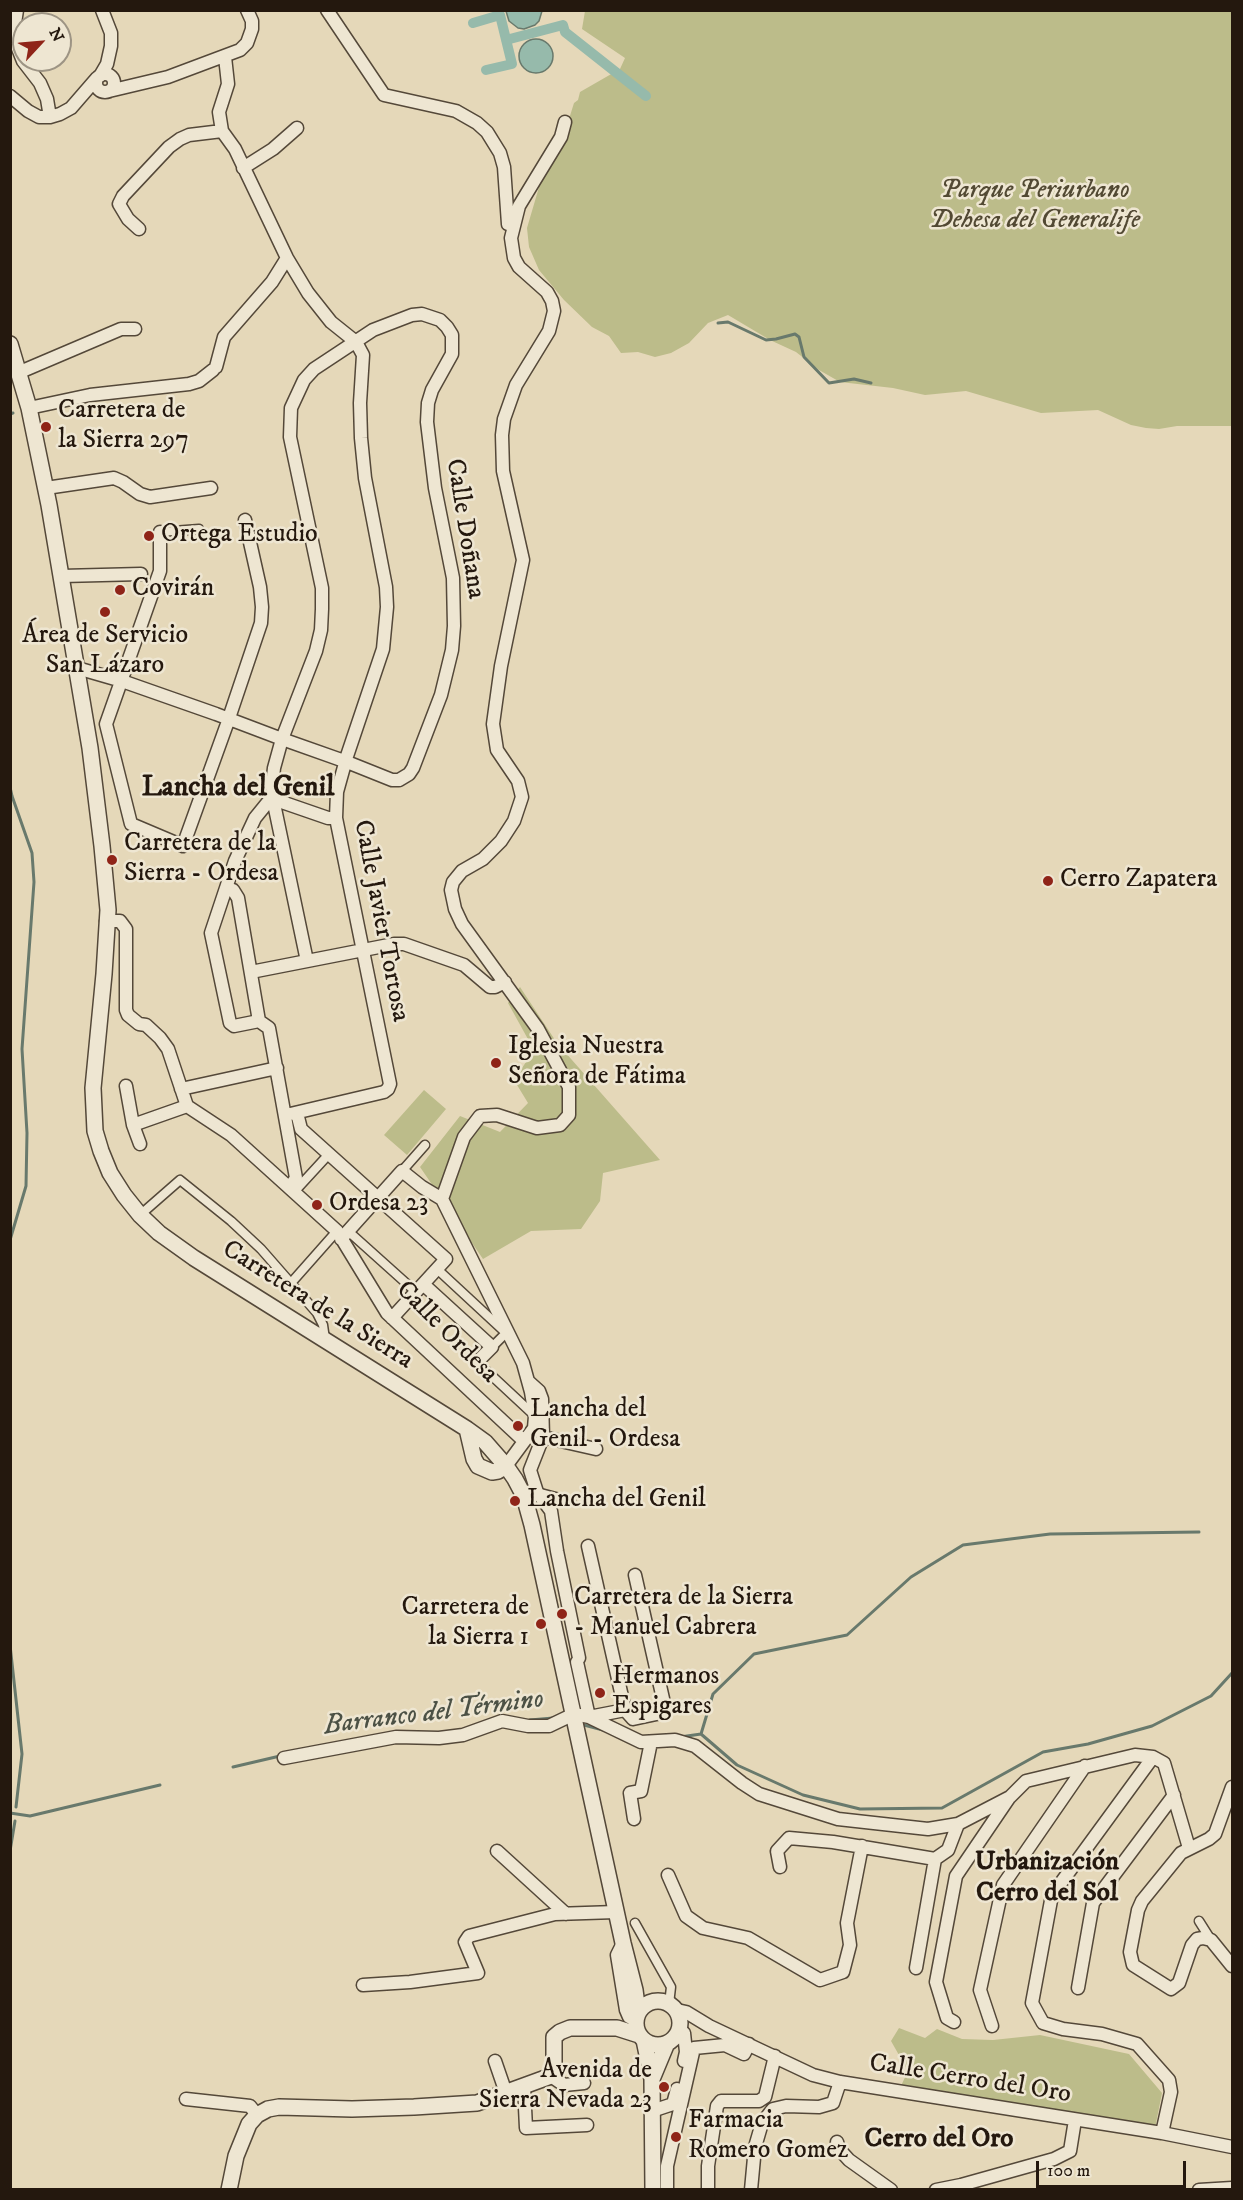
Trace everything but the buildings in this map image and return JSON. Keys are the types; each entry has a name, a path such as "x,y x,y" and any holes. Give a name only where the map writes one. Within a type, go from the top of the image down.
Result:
{"street":[{"path":"10,96 39,117 50,117 71,108 84,94 105,79 111,33 102,10"},
{"path":"105,79 125,86 168,77 240,50 251,36 252,21 247,10"},
{"path":"327,10 384,95 456,111 477,123 487,132 500,153 504,167 508,224 513,226"},
{"path":"225,57 228,84 219,112 222,130 235,149 287,258 308,293 331,322 356,342"},
{"path":"32,72 40,83 47,99 50,117"},
{"path":"442,1199 464,1137 480,1116 497,1115 537,1128 561,1125 569,1115 569,1087 538,1029 462,924 454,909 451,890 453,882 462,871 483,859 501,842 514,821 522,797 518,781 497,750 493,724 501,666 523,560 503,471 502,435 504,419 516,385 549,331 554,311 547,292 526,274 514,258 511,238 519,206 561,137 565,122"},
{"path":"243,168 273,149 297,128"},
{"path":"140,229 128,219 119,204 123,196 169,147 180,139 189,135 222,130"},
{"path":"29,408 90,395 199,381 215,369 224,337 272,282 287,258"},
{"name":"Calle Doñana","path":"77,668 122,681 228,718 282,739 347,762 392,780 399,780 409,774 441,695 450,661 454,627 453,578 435,488 427,422 428,403 432,390 452,354 452,335 440,320 422,314 412,315 373,330 314,369 304,380 291,408 290,438 322,588 322,609 321,630 316,651 282,739 274,768 273,799 308,961"},
{"path":"20,372 121,329 135,329"},
{"name":"Calle Javier Tortosa","path":"292,1114 384,1092 390,1084 336,818 337,792 380,660 386,629 387,608 385,579 364,468 360,404 363,355 356,342"},
{"name":"Carretera de la Sierra","path":"10,344 20,372 46,488 90,748 108,910 93,1088 95,1131 110,1173 140,1215 159,1233 194,1258 467,1429 485,1442 506,1466 524,1496 581,1715 616,1912 630,1965"},
{"name":"Carretera de la Sierra","path":"36,446 34,455 102,911 106,921"},
{"path":"46,488 114,478 140,494 150,497 211,488"},
{"path":"199,529 160,532 122,681 106,724 131,824 183,846 261,623 260,587 245,520"},
{"path":"62,576 150,573"},
{"path":"60,622 67,636 70,657 77,668 74,679 78,706 75,723"},
{"path":"259,1021 234,1026 230,1023 212,933 236,861 255,818 273,799 328,818 336,818"},
{"path":"226,889 233,891 238,897 259,1021 269,1028 277,1068 292,1114 296,1178 292,1189"},
{"path":"106,921 120,921 126,929 126,1010 128,1015 160,1038 174,1065 187,1106 133,1125"},
{"path":"251,972 404,944 464,965 490,987 505,982"},
{"path":"181,1089 277,1068"},
{"path":"126,1086 133,1125 141,1144"},
{"name":"Calle Ordesa","path":"187,1106 231,1135 342,1233 392,1318 524,1441"},
{"path":"292,1114 301,1128 446,1259 392,1318"},
{"path":"291,1283 378,1198 424,1145"},
{"path":"292,1189 329,1154"},
{"path":"402,1171 442,1199 523,1363 528,1381 535,1416 534,1428 506,1466 492,1472 478,1466 474,1459 467,1429"},
{"path":"140,1215 180,1180 231,1221 261,1249 317,1313 323,1325 325,1339"},
{"path":"342,1233 420,1288 492,1347"},
{"path":"437,1269 506,1331"},
{"path":"506,1331 477,1362 535,1416"},
{"path":"528,1381 542,1399 543,1437 530,1470 537,1492 551,1511 578,1660 581,1715"},
{"path":"543,1437 596,1449"},
{"path":"537,1492 571,1501"},
{"path":"588,1546 625,1710 633,1719 666,1712 634,1575"},
{"path":"284,1758 396,1737 440,1738 463,1735 502,1721 528,1726 549,1726 581,1715 625,1710"},
{"path":"581,1715 641,1742 675,1740 695,1746 759,1794 838,1819 928,1829 958,1824 1010,1797"},
{"path":"634,1819 630,1793 640,1791 651,1742"},
{"path":"954,2022 947,2018 936,1982 956,1876 1010,1797 1026,1781 1135,1755 1153,1757 1164,1763 1189,1848"},
{"path":"1153,1757 1052,1895 1032,2003 1043,2023 1063,2029 1102,2034 1137,2044 1169,2080 1171,2091 1162,2133"},
{"path":"992,2026 980,1990 1003,1885 1085,1766"},
{"path":"1211,1940 1200,1938 1192,1945 1179,1983 1174,1989 1167,1988 1131,1961 1130,1952 1139,1906 1177,1857 1215,1834 1233,1788"},
{"path":"1078,1988 1094,1903 1174,1795"},
{"path":"780,1867 777,1851 789,1838 862,1846 935,1859 948,1850 958,1824"},
{"path":"668,1875 687,1916 703,1928 748,1938 820,1980 843,1972 850,1945 847,1923 862,1846"},
{"path":"497,1851 566,1914"},
{"path":"916,1968 935,1859"},
{"path":"363,1985 410,1982 478,1973 465,1942 469,1936 555,1914 616,1912"},
{"path":"1199,1921 1211,1940 1233,1966"},
{"path":"636,1923 671,1987 668,2005"},
{"path":"623,1943 617,1955 629,2017 655,2044 667,2043 674,2038 680,2028 680,2019 668,2005 646,1989 630,1965"},
{"path":"630,1965 639,2026 652,2079 653,2190"},
{"path":"639,2026 647,2004 668,2005"},
{"name":"Calle Cerro del Oro","path":"668,2005 813,2075 840,2082 1233,2146"},
{"name":"Calle Cerro del Oro","path":"680,2028 692,2025 709,2026"},
{"path":"229,2190 236,2156 249,2124 257,2115 268,2109 279,2107 352,2109 477,2103 551,2076 554,2067 554,2037 560,2032 570,2028 639,2026"},
{"path":"652,2112 673,2104 687,2052 684,2033 680,2028"},
{"path":"652,2079 667,2043"},
{"path":"667,2190 667,2166 694,2048 725,2045 744,2054 749,2043"},
{"path":"708,2190 708,2166 717,2106 721,2101 759,2101 765,2097 775,2056"},
{"path":"495,2061 506,2093"},
{"path":"551,2076 564,2085 584,2083"},
{"path":"751,2190 755,2147 762,2123 773,2109 786,2106 819,2107 833,2103 840,2082"},
{"path":"524,2087 526,2128 586,2125"},
{"path":"186,2099 250,2106 257,2115"},
{"path":"936,2190 1054,2159 1070,2151 1075,2120"},
{"path":"837,2142 839,2149 849,2160 891,2190"},
{"path":"1199,2190 1233,2188"}],"green space":[{"name":"Parque Periurbano Dehesa del Generalife","path":"585,11 1232,11 1232,426 1146,428 1131,425 1098,410 1041,413 966,391 925,395 893,388 840,382 819,370 796,352 770,340 728,315 708,323 689,343 671,353 655,357 638,352 621,353 609,336 592,327 564,300 539,270 529,247 527,228 542,177 564,135 580,92 620,69 625,58 582,29"},
{"path":"520,987 557,1043 660,1160 603,1173 600,1201 581,1229 531,1231 483,1259 420,1167 460,1116 500,1132 528,1103 514,1080 534,1050 508,1003"},
{"path":"424,1090 446,1109 407,1155 384,1135"},
{"path":"899,2028 925,2038 937,2029 962,2039 993,2040 1040,2035 1129,2054 1162,2093 1155,2128 900,2088 908,2071 891,2041"}],"shaded area":[{"path":"506,10 542,11 535,25 524,29 518,28 509,21"},
{"path":"536,39 548,44 553,56 548,68 536,73 524,68 519,56 524,44"}],"waterway":[{"path":"473,23 500,15 512,64 486,70"},
{"path":"506,40 563,25 565,32 646,96"},
{"path":"718,323 728,322 766,340 795,334 799,337 804,357 829,383 854,379 871,383"},
{"path":"10,609 10,625"},
{"path":"10,787 32,853 34,882 22,1049 27,1133 26,1186 10,1240"},
{"path":"701,1734 713,1694 754,1654 847,1635 911,1577 963,1545 1050,1534 1199,1532"},
{"path":"10,1645 22,1754 16,1807"},
{"name":"Barranco del Término","path":"680,1737 701,1734 737,1765 803,1795 860,1809 942,1808 1043,1752 1088,1744 1152,1726 1211,1696 1232,1673"},
{"name":"Barranco del Término","path":"530,1720 553,1718"},
{"name":"Barranco del Término","path":"580,1724 603,1730"},
{"name":"Barranco del Término","path":"233,1767 280,1756"},
{"name":"Barranco del Término","path":"10,1813 30,1816 160,1785"},
{"path":"10,1851 15,1821"}],"place":[{"name":"Carretera de la Sierra 297","path":"46,427"},
{"name":"Ortega Estudio","path":"149,536"},
{"name":"Covirán","path":"120,590"},
{"name":"Área de Servicio San Lázaro","path":"105,612"},
{"name":"Carretera de la Sierra - Ordesa","path":"112,860"},
{"name":"Cerro Zapatera","path":"1048,881"},
{"name":"Iglesia Nuestra Señora de Fátima","path":"496,1063"},
{"name":"Ordesa 23","path":"317,1205"},
{"name":"Lancha del Genil - Ordesa","path":"518,1426"},
{"name":"Lancha del Genil","path":"515,1501"},
{"name":"Carretera de la Sierra - Manuel Cabrera","path":"562,1614"},
{"name":"Carretera de la Sierra 1","path":"541,1624"},
{"name":"Hermanos Espigares","path":"600,1693"},
{"name":"Avenida de Sierra Nevada 23","path":"664,2087"},
{"name":"Farmacia Romero Gomez","path":"676,2137"}],"district":[{"name":"Lancha del Genil","path":"238,789"},
{"name":"Urbanización Cerro del Sol","path":"1047,1878"},
{"name":"Cerro del Oro","path":"939,2140"}]}
